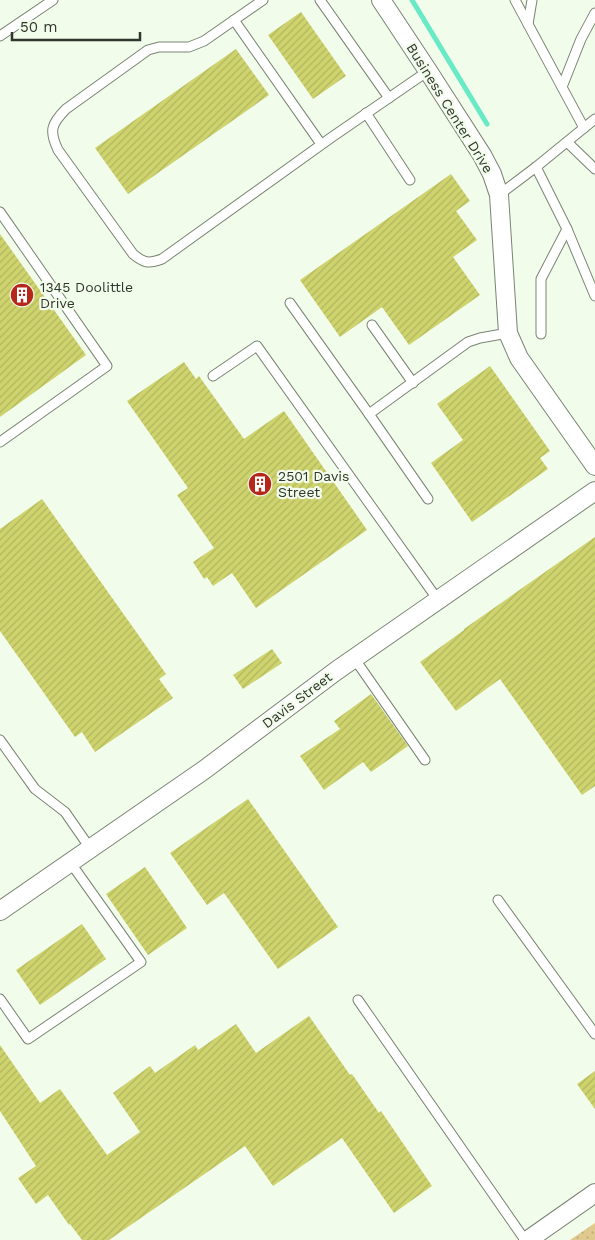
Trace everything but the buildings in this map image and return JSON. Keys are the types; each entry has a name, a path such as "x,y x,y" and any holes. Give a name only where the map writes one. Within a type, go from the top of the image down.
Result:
{"street":[{"name":"Business Center Drive","path":"381,0 482,155 492,174 499,195 508,334 519,358 595,466"},
{"name":"Davis Street","path":"0,911 204,770 354,658 595,491"},
{"path":"526,1240 595,1193"}],"lane":[{"path":"0,36 54,0"},
{"path":"263,0 204,41 190,47 159,47 148,50 66,109 57,118 52,130 53,140 58,150 133,254 140,260 151,263 162,259 332,136 428,71"},
{"path":"320,0 389,98"},
{"path":"515,0 584,128"},
{"path":"528,24 532,0"},
{"path":"562,87 581,39 595,14"},
{"path":"238,17 321,144"},
{"path":"366,113 410,180"},
{"path":"499,195 595,119"},
{"path":"567,142 595,169"},
{"path":"536,167 567,229 595,296"},
{"path":"0,212 107,366 0,442"},
{"path":"541,334 540,279 567,229"},
{"path":"290,303 428,499"},
{"path":"372,325 413,382"},
{"path":"369,414 468,342 480,338 508,334"},
{"path":"213,376 257,346 438,600"},
{"path":"354,658 424,760"},
{"path":"0,740 35,789 65,812 90,848"},
{"path":"0,999 28,1038 141,962 70,862"},
{"path":"498,900 595,1034"},
{"path":"358,1000 526,1240"}],"shaded area":[{"path":"595,1223 595,1240 570,1240"}],"waterway":[{"path":"412,0 487,124"}],"place":[{"name":"1345 Doolittle Drive","path":"22,295"},
{"name":"2501 Davis Street","path":"260,484"}]}
